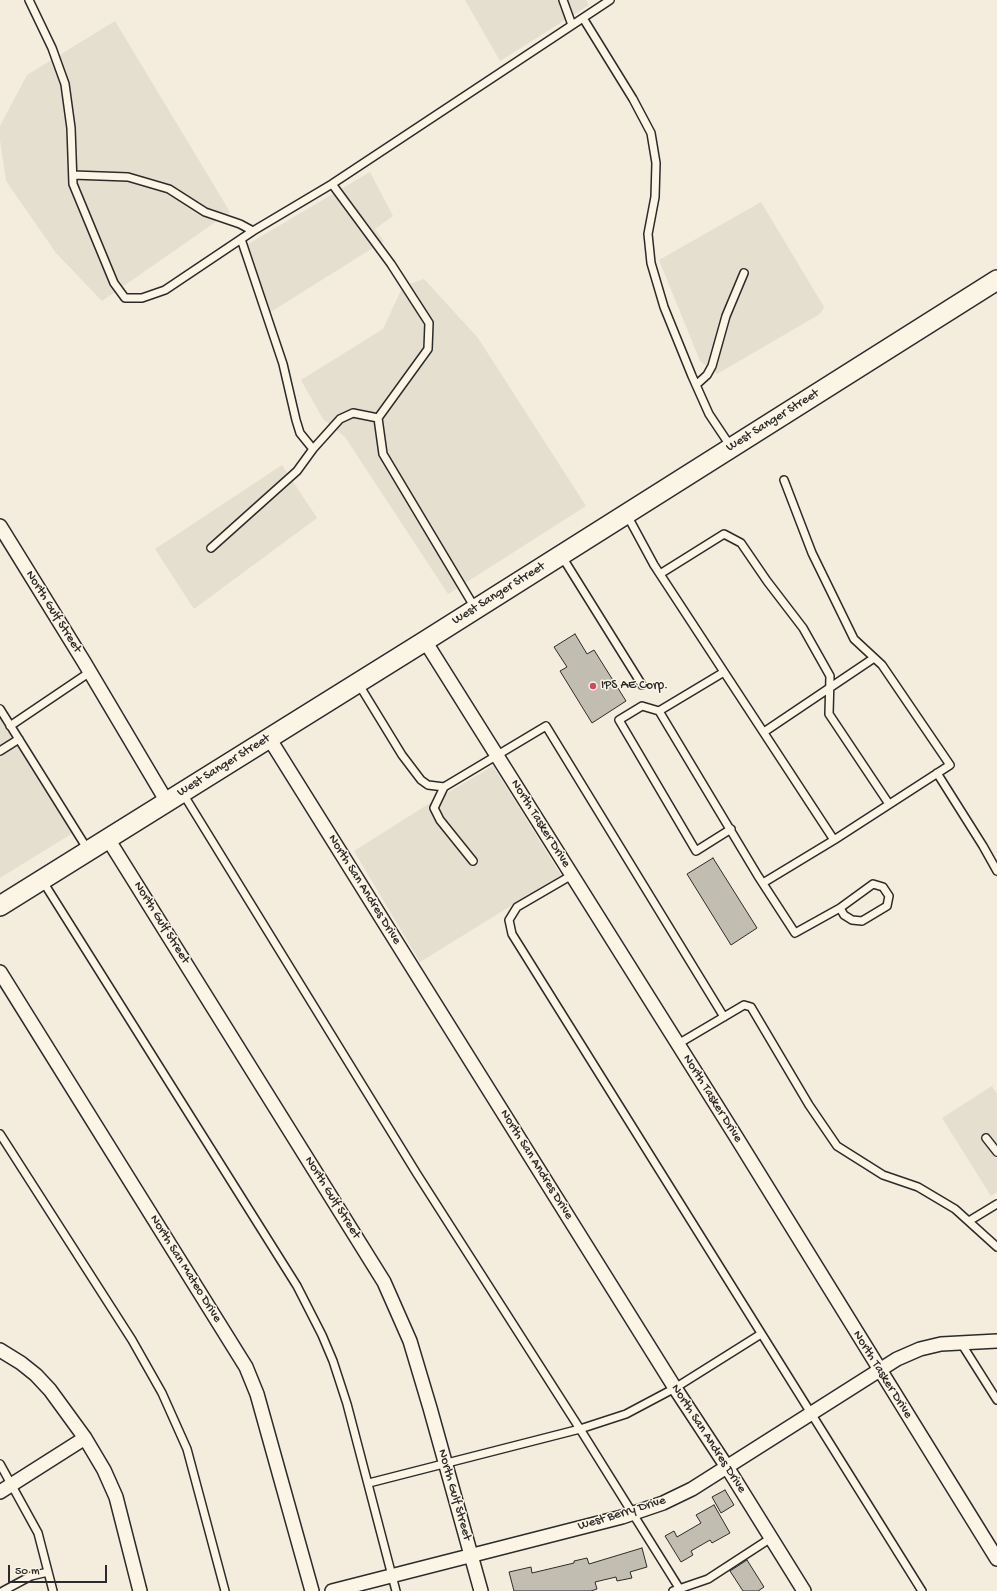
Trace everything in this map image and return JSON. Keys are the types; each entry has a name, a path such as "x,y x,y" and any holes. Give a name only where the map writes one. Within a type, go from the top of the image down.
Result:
{"main road":[{"name":"West Sanger Street","path":"0,906 425,641 997,280"}],"street":[{"name":"North Gulf Street","path":"0,526 90,672 175,797"},
{"name":"North Tasker Drive","path":"425,641 678,1044 997,1559"},
{"name":"North San Andres Drive","path":"269,738 675,1388 727,1467 804,1591"},
{"name":"North Gulf Street","path":"108,838 384,1282 410,1341 481,1591"},
{"name":"North San Mateo Drive","path":"0,972 246,1367 257,1394 312,1591"},
{"name":"West Berry Drive","path":"332,1591 633,1513 663,1503 692,1489 897,1359 920,1349 941,1344 997,1341"},
{"path":"0,1350 21,1363 36,1375 50,1390 85,1438 104,1470 116,1497 140,1591"},
{"path":"5,1489 85,1438"}],"lane":[{"path":"29,0 52,48 65,84 72,128 73,184 114,282 125,298 142,298 165,290 241,239 332,184 583,18 601,2 610,0"},
{"path":"563,0 572,25"},
{"path":"583,18 633,99 651,133 656,163 656,197 648,234 651,263 664,307 696,385 709,414 731,447"},
{"path":"73,175 128,177 162,187 168,189 205,212 240,224 254,231"},
{"path":"332,184 391,264 428,323 428,349 378,418 383,454 475,609"},
{"path":"241,239 283,364 300,433 313,449"},
{"path":"696,385 707,374 712,366 726,316 744,273"},
{"path":"211,548 297,471 313,449 340,419 353,413 378,418"},
{"path":"763,883 834,840 950,765 882,665 854,639 812,553 784,480"},
{"path":"626,513 660,574 834,840"},
{"path":"660,574 724,534 741,543 767,581 803,628 830,676 830,714 889,804"},
{"path":"561,555 642,685"},
{"path":"764,732 874,658"},
{"path":"10,726 90,672"},
{"path":"659,711 724,672"},
{"path":"358,682 402,755 421,780 428,786 444,787"},
{"path":"730,829 696,851 619,720 642,706 659,711 795,933 840,908 873,884 883,887 889,896 887,906 873,916 862,921 852,920 844,915 840,908"},
{"path":"0,709 89,851"},
{"path":"473,860 440,820 434,808 444,787 546,726 724,1017"},
{"path":"0,751 18,739"},
{"path":"937,773 997,871"},
{"path":"175,797 580,1429 633,1513 678,1590 708,1579 771,1538"},
{"path":"572,874 517,907 509,920 512,934 922,1591"},
{"path":"42,880 298,1286 333,1361 347,1404 369,1483 396,1591"},
{"path":"678,1044 744,1005 751,1007 809,1105 837,1146 883,1175 918,1187 955,1210 997,1247"},
{"path":"0,1134 132,1340 162,1393 187,1449 225,1591"},
{"path":"986,1138 997,1152"},
{"path":"969,1221 997,1204"},
{"path":"369,1483 580,1429 626,1414 675,1388 761,1334"},
{"path":"961,1343 997,1400"},
{"path":"0,1464 5,1489 38,1533 53,1591"},
{"path":"3,1591 30,1576 48,1572"}],"shaded area":[{"path":"465,0 586,0 589,5 500,61"},
{"path":"115,21 230,212 102,301 56,253 6,181 0,140 0,126 27,75"},
{"path":"370,172 393,216 375,229 384,241 269,313 238,250"},
{"path":"761,202 824,307 820,314 717,374 700,361 659,260"},
{"path":"424,279 478,338 586,506 448,594 345,437 323,419 301,380 383,329 403,286"},
{"path":"282,465 317,518 194,609 155,549"},
{"path":"0,717 73,833 0,878"},
{"path":"493,766 561,875 420,962 354,851 430,803"},
{"path":"992,1086 997,1094 997,1192 991,1196 942,1118"}],"building":[{"name":"IPS AE Corp.","path":"575,634 587,654 594,650 626,701 592,723 560,671 567,667 554,647"},
{"path":"713,858 757,928 731,945 687,874"},
{"path":"725,1490 734,1505 721,1513 712,1497"},
{"path":"714,1505 730,1533 712,1543 710,1540 691,1551 693,1555 681,1562 665,1536 674,1531 677,1537 701,1523 696,1515"},
{"path":"642,1548 647,1567 630,1572 632,1578 617,1581 616,1577 595,1582 597,1589 591,1591 514,1591 509,1572 531,1567 532,1573 574,1563 574,1561 587,1558 589,1564"},
{"path":"747,1560 764,1587 758,1591 743,1591 730,1571"}],"place":[{"name":"IPS AE Corp.","path":"593,686"}]}
